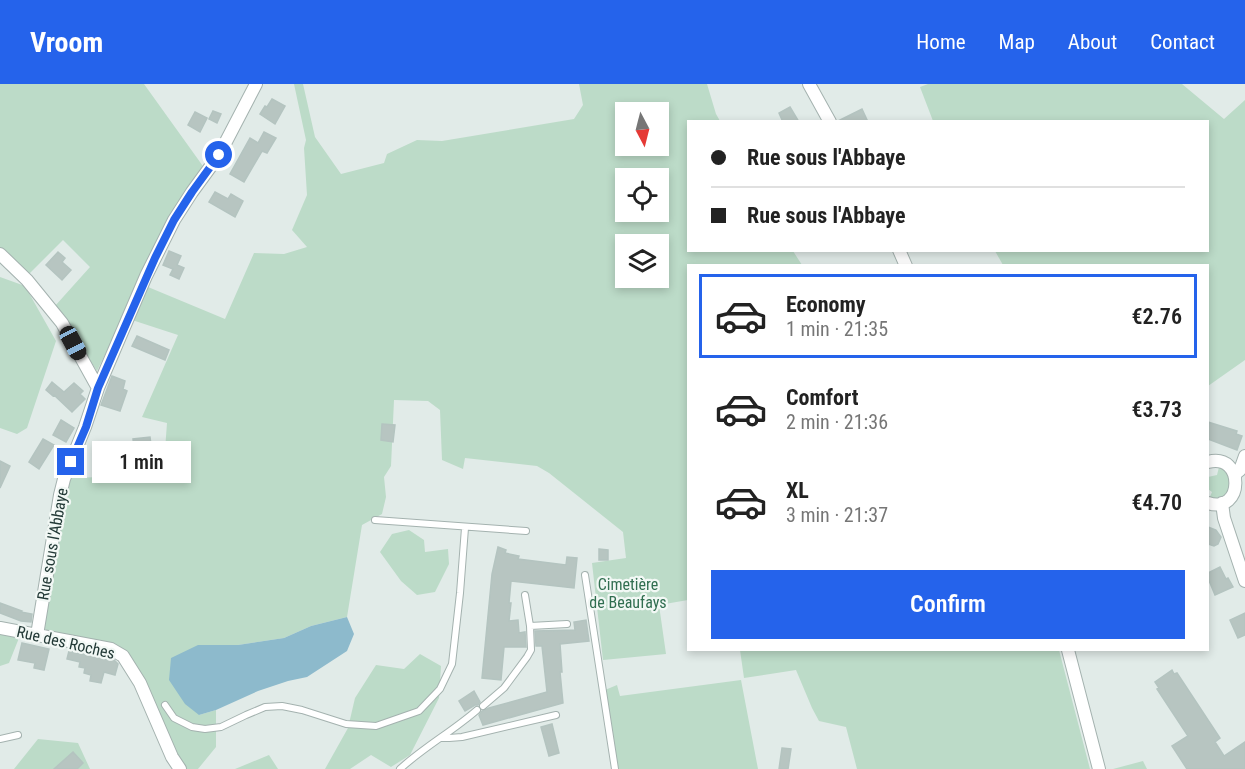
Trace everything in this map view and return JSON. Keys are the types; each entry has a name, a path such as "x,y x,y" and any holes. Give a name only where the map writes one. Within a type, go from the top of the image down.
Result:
{"street":[{"name":"Rue sous l'Abbaye","path":"37,634 60,495 98,388 146,276 174,220 219,155 256,84"},
{"path":"809,84 829,120"},
{"path":"0,254 27,280 62,323 98,388"},
{"path":"1235,474 1240,470 1245,456"},
{"path":"1209,462 1220,461 1229,466 1235,474 1237,483 1230,499 1222,503 1209,503"},
{"path":"1222,503 1224,518 1245,581"},
{"name":"Rue des Roches","path":"0,628 111,650 123,656 145,694 172,757 180,769"},
{"path":"1068,651 1097,754 1099,769"}],"lane":[{"path":"375,520 526,531"},
{"path":"165,705 174,718 192,727 205,729 221,727 265,707 282,706 346,724 376,726 418,711 440,689 452,664 465,528"},
{"path":"585,575 615,769"},
{"path":"400,769 504,688 527,657 531,650 525,595"},
{"path":"530,626 567,624"},
{"path":"441,738 462,737 556,715"},
{"path":"0,739 18,735"}],"green space":[{"path":"0,84 144,84 205,169 157,247 97,371 55,306 90,267 63,240 28,275 0,248"},
{"name":"Cimetière de Beaufays","path":"294,84 303,84 315,137 341,174 384,163 387,154 417,140 442,141 574,119 583,105 579,84 707,84 719,120 687,120 687,252 794,252 801,264 687,264 687,600 659,605 666,654 603,660 592,563 626,558 623,532 537,466 465,458 463,469 442,460 440,410 428,401 394,400 391,466 384,477 386,497 382,514 362,525 347,617 311,626 284,638 238,645 198,645 199,715 216,710 216,747 198,769 187,769 175,759 140,676 122,648 43,629 62,505 71,478 158,475 165,450 167,423 142,417 178,335 132,320 148,287 225,319 254,253 284,254 307,247 292,230 307,195 304,148 306,140"},
{"path":"928,84 1182,84 1224,119 1245,100 1245,360 1209,385 1209,264 1002,264 996,252 1209,252 1209,120 933,120 920,87"},
{"path":"0,277 25,286 56,341 27,428 17,434 0,428"},
{"path":"1219,467 1226,470 1231,482 1230,487 1224,496 1209,499 1212,492 1209,490 1209,477 1217,475"},
{"path":"409,530 424,540 425,552 448,549 449,564 435,592 417,595 401,581 380,552 392,534"},
{"path":"0,633 19,638 9,663 0,666"},
{"path":"740,651 1059,651 1090,769 857,769 846,727 819,721 796,670 744,678"},
{"path":"420,654 441,666 439,698 410,755 391,767 371,755 350,769 325,769 348,728 355,698 376,665 404,669"},
{"path":"741,680 758,769 616,769 605,690 617,685 620,696"},
{"path":"38,739 78,743 90,769 14,769"},
{"path":"269,755 278,769 235,769"},
{"path":"1143,761 1147,769 1113,769"}],"water":[{"path":"347,617 354,634 347,651 307,677 258,691 216,710 199,715 185,704 169,680 171,658 198,645 238,645 284,638 311,626"}],"building":[{"path":"272,99 285,106 275,124 260,114"},
{"path":"790,107 798,120 782,120 779,113"},
{"path":"862,109 867,120 840,120"},
{"path":"213,111 221,114 217,123 209,119"},
{"path":"195,112 207,118 200,132 188,125"},
{"path":"264,132 276,138 267,153 262,151 244,182 230,174 250,138 258,143"},
{"path":"215,192 228,199 231,194 243,201 235,217 209,202"},
{"path":"169,251 181,256 177,265 184,268 179,279 170,275 173,269 163,265"},
{"path":"58,252 65,258 62,262 71,270 62,280 46,265"},
{"path":"137,336 169,350 165,360 132,346"},
{"path":"112,376 125,381 123,389 127,391 120,411 101,405"},
{"path":"52,382 64,392 74,383 83,391 80,394 85,399 72,412 46,390"},
{"path":"61,420 74,428 66,442 53,435"},
{"path":"1209,422 1237,431 1236,434 1242,436 1237,450 1209,439"},
{"path":"382,424 395,425 393,442 381,440"},
{"path":"150,437 152,452 144,453 145,466 136,467 133,439"},
{"path":"43,439 54,445 39,469 29,462"},
{"path":"0,461 10,466 0,488"},
{"path":"1209,527 1216,530 1221,537 1218,544 1214,546 1209,544"},
{"path":"498,547 506,550 505,553 519,556 518,559 566,565 567,557 577,558 574,588 511,581 509,621 518,620 519,633 525,632 526,647 504,647 501,680 482,678 492,574"},
{"path":"599,549 608,550 608,560 599,560"},
{"path":"1220,567 1233,587 1215,595 1209,580 1209,572"},
{"path":"0,603 32,614 31,622 21,621 0,613"},
{"path":"1245,613 1245,635 1238,638 1230,620"},
{"path":"586,620 589,641 560,644 563,703 483,725 479,715 482,711 547,692 542,646 536,646 535,631 575,630 574,622"},
{"path":"22,643 49,649 44,670 34,668 35,663 18,660"},
{"path":"69,651 114,660 118,664 115,675 104,672 101,683 90,681 91,675 84,673 85,668 79,667 80,662 67,659"},
{"path":"1172,670 1174,674 1177,673 1220,738 1215,742 1224,756 1245,742 1245,769 1187,769 1172,746 1188,736 1157,689 1159,688 1155,682"},
{"path":"474,691 480,702 465,711 459,701"},
{"path":"552,724 559,753 549,756 541,727"},
{"path":"782,748 791,749 788,769 779,769"},
{"path":"73,752 83,763 77,769 54,769"}],"route":[{"path":"71,462 86,427 98,388 146,276 174,220 219,155"}]}
